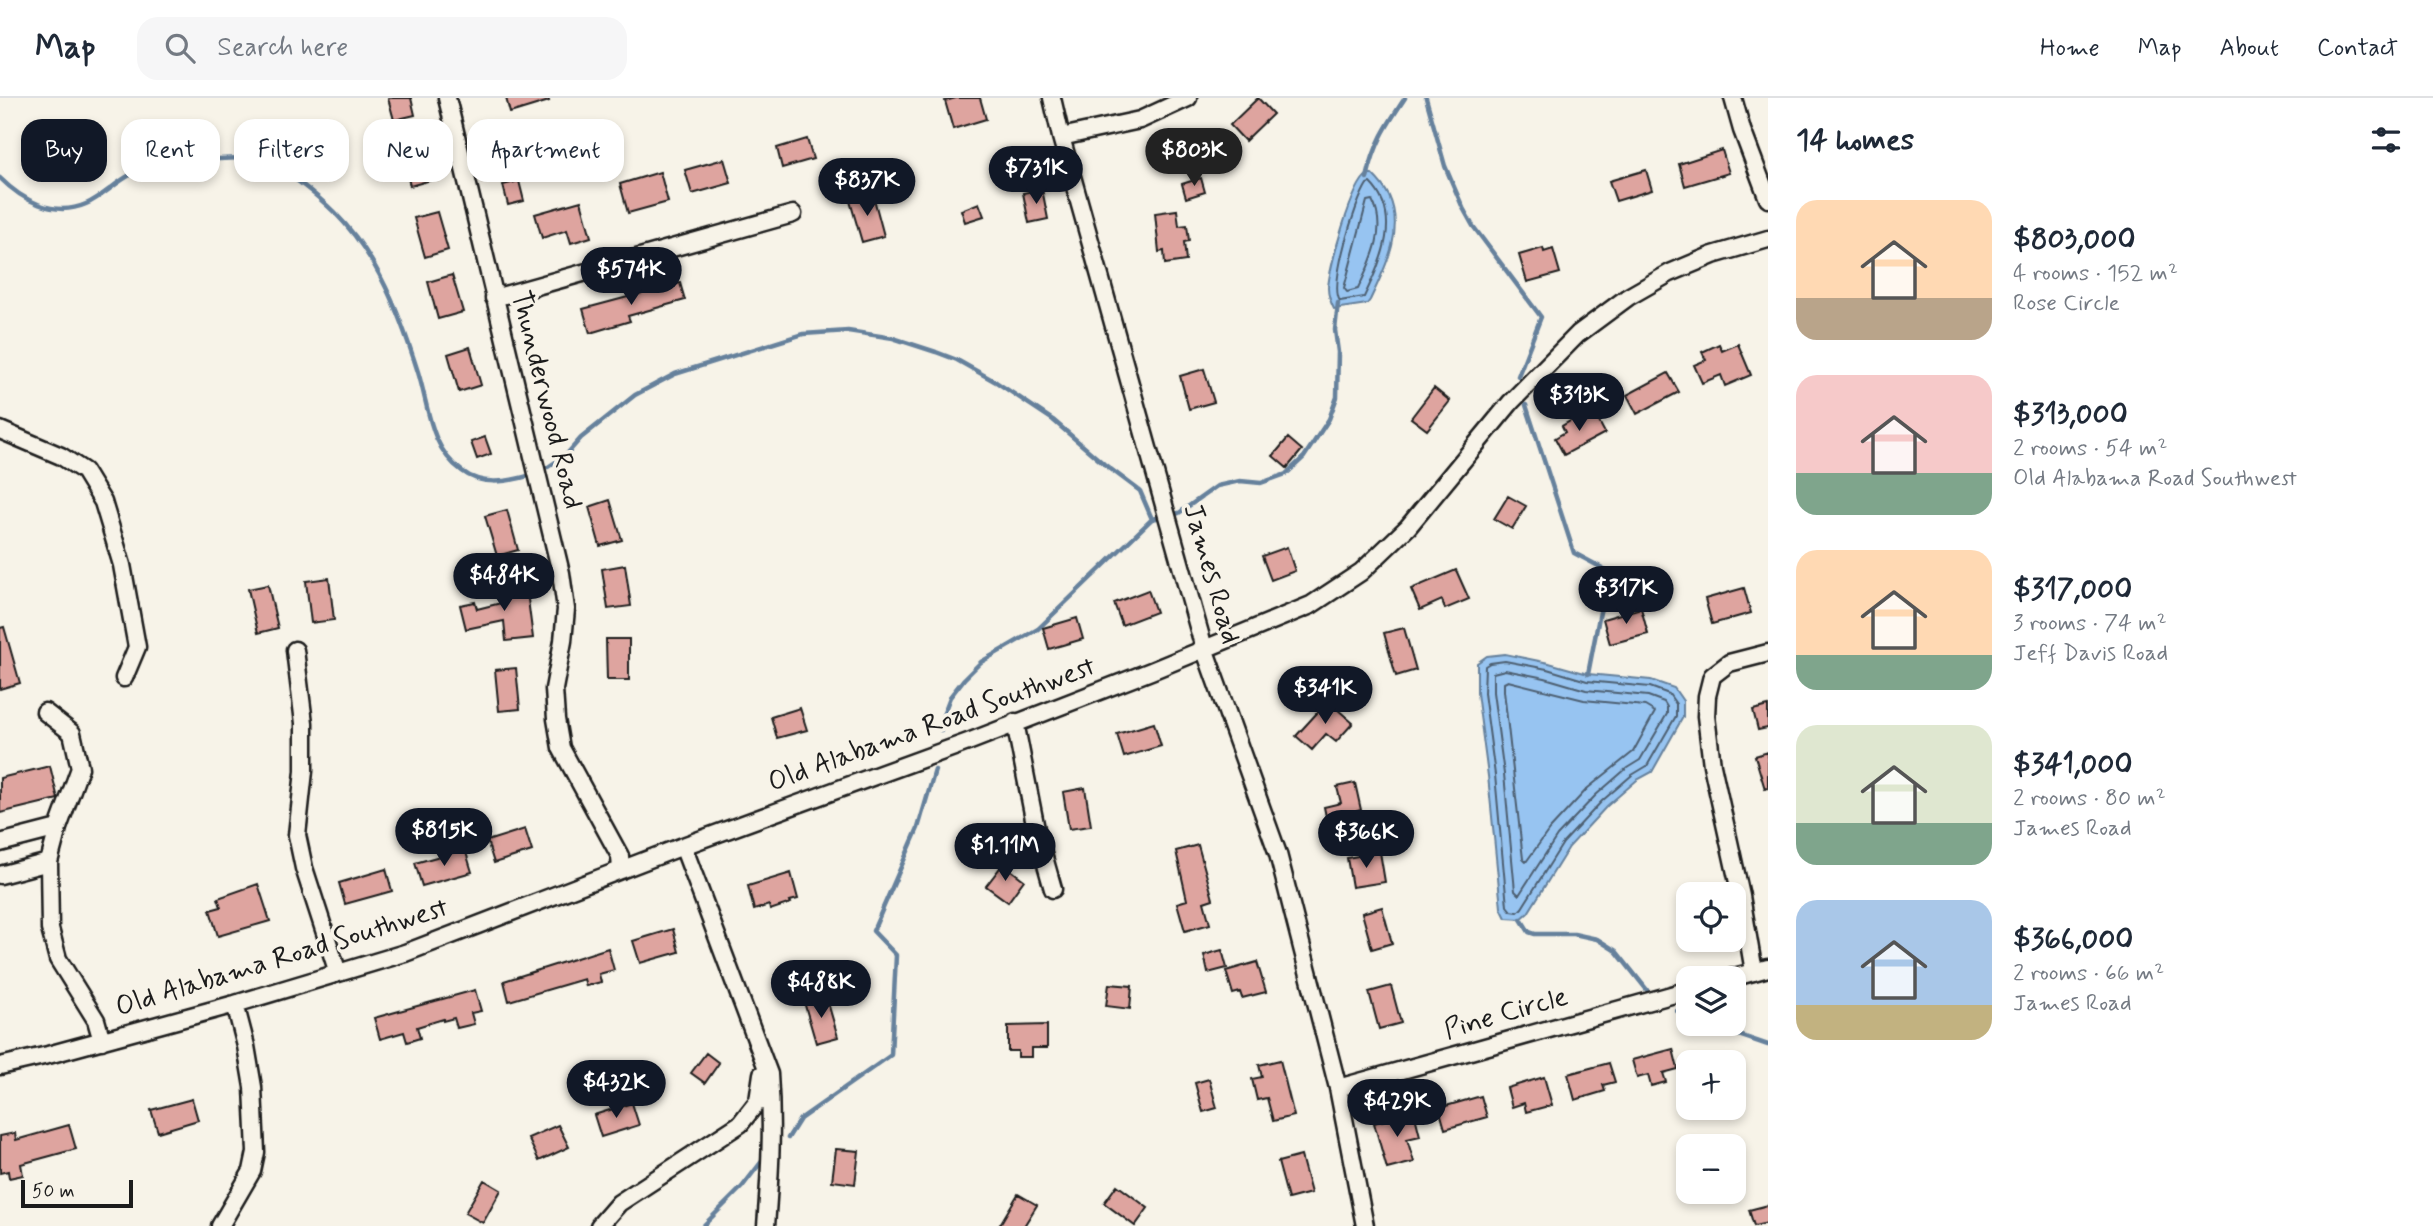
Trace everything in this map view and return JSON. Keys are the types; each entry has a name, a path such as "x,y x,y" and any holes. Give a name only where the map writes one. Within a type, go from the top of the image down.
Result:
{"street":[{"name":"Thunderwood Road","path":"447,98 561,573 566,610 564,641 554,689 561,748 620,856 621,870"},
{"name":"James Road","path":"1052,98 1204,648 1278,854 1338,1087 1365,1226"},
{"path":"1061,137 1140,120 1188,98"},
{"path":"1733,98 1768,199"},
{"path":"494,298 793,214"},
{"name":"Old Alabama Road Southwest","path":"0,1066 235,1004 405,953 683,846 968,742 1311,605 1361,572 1408,527 1511,402 1578,334 1628,297 1670,272 1702,259 1768,239"},
{"path":"0,429 61,456 83,471 103,502 121,565 137,647 124,678"},
{"path":"295,650 304,723 304,771 297,835 304,868 338,973"},
{"path":"1761,970 1741,897 1712,765 1706,716 1712,676 1729,663 1768,653"},
{"path":"46,712 72,733 80,768 58,828 49,862 50,929 58,959 96,1020 102,1041"},
{"path":"1015,722 1036,829 1053,889"},
{"path":"0,843 58,828"},
{"path":"683,846 769,1074 772,1111 766,1226"},
{"path":"0,875 49,862"},
{"name":"Pine Circle","path":"1338,1087 1676,994"},
{"path":"220,1226 252,1171 256,1152 253,1087 235,1004"},
{"path":"599,1226 619,1203 740,1124 758,1101 763,1063"}],"water":[{"path":"1368,174 1372,174 1383,187 1393,209 1395,223 1391,249 1382,275 1367,304 1334,309 1328,288 1332,263 1355,193"},
{"path":"1505,654 1588,674 1651,680 1674,688 1683,701 1683,717 1652,772 1637,780 1607,806 1569,847 1528,913 1521,919 1506,918 1501,908 1477,693 1477,663 1487,656"}],"building":[{"path":"388,98 411,98 415,115 394,119"},
{"path":"506,98 548,98 549,101 510,113"},
{"path":"980,98 986,119 953,129 945,101"},
{"path":"1258,98 1273,114 1245,141 1230,125"},
{"path":"807,139 813,159 782,168 777,148"},
{"path":"1722,150 1729,173 1685,186 1679,164"},
{"path":"724,159 731,183 692,194 685,170"},
{"path":"1646,170 1652,190 1616,201 1609,181"},
{"path":"660,172 668,202 628,213 620,184"},
{"path":"1201,178 1205,192 1186,198 1182,184"},
{"path":"519,182 524,201 508,205 503,185"},
{"path":"1042,189 1048,219 1029,223 1023,193"},
{"path":"873,195 884,236 862,242 850,201"},
{"path":"581,201 591,237 571,243 567,230 542,238 535,214"},
{"path":"979,203 984,216 965,222 961,210"},
{"path":"1177,210 1179,226 1187,225 1189,241 1184,242 1186,261 1165,264 1164,251 1159,252 1155,213"},
{"path":"437,212 448,250 425,257 414,218"},
{"path":"1543,248 1544,252 1553,249 1560,273 1527,282 1519,255"},
{"path":"452,275 463,312 438,319 428,282"},
{"path":"680,283 685,300 628,316 630,321 590,333 583,309"},
{"path":"1719,344 1722,351 1738,344 1751,375 1725,386 1721,375 1702,383 1694,365 1706,360 1702,352"},
{"path":"470,347 481,385 459,392 448,354"},
{"path":"1204,369 1214,402 1189,409 1180,376"},
{"path":"1668,373 1679,392 1637,414 1627,395"},
{"path":"1434,388 1450,401 1427,430 1411,418"},
{"path":"1582,414 1586,422 1596,416 1605,433 1564,455 1555,438 1565,432 1562,426"},
{"path":"485,437 491,454 477,459 471,442"},
{"path":"1288,438 1302,450 1287,468 1273,456"},
{"path":"1508,496 1526,506 1512,529 1494,519"},
{"path":"610,500 622,540 600,546 589,507"},
{"path":"507,510 518,550 497,556 485,516"},
{"path":"1287,547 1295,571 1271,580 1262,556"},
{"path":"625,565 631,606 608,609 602,569"},
{"path":"1456,570 1469,599 1445,609 1442,600 1420,610 1411,589"},
{"path":"329,578 334,620 311,623 306,581"},
{"path":"526,584 533,638 506,641 504,621 466,629 460,605 475,602 477,609 501,603 499,587"},
{"path":"268,585 278,628 258,633 248,589"},
{"path":"1744,588 1751,613 1712,624 1705,599"},
{"path":"1148,590 1156,612 1122,625 1114,603"},
{"path":"1641,608 1648,634 1610,644 1603,619"},
{"path":"1077,618 1083,639 1049,649 1043,628"},
{"path":"4,627 20,683 0,689 0,628"},
{"path":"1404,628 1416,670 1396,676 1384,633"},
{"path":"606,639 629,639 629,680 607,680"},
{"path":"516,668 520,709 499,711 495,670"},
{"path":"1328,701 1353,723 1336,742 1326,734 1312,750 1296,736"},
{"path":"1768,706 1768,728 1758,730 1753,710"},
{"path":"800,708 807,730 777,738 771,717"},
{"path":"1154,723 1161,746 1124,757 1117,734"},
{"path":"1768,752 1768,788 1765,789 1755,756"},
{"path":"50,766 58,799 0,813 0,778"},
{"path":"1355,783 1361,810 1350,813 1353,826 1329,831 1324,807 1341,803 1337,787"},
{"path":"1085,788 1091,826 1069,829 1063,792"},
{"path":"525,829 532,851 494,863 487,841"},
{"path":"1198,845 1213,899 1204,902 1210,924 1185,931 1177,903 1187,900 1176,851"},
{"path":"465,849 472,872 422,886 415,863"},
{"path":"1380,852 1385,882 1352,887 1347,858"},
{"path":"1003,864 1024,880 1008,902 986,886"},
{"path":"386,869 392,891 345,904 339,883"},
{"path":"791,873 798,899 770,910 769,905 754,910 748,886"},
{"path":"258,884 270,921 218,936 210,910 221,907 218,898"},
{"path":"1382,907 1392,943 1372,949 1362,913"},
{"path":"673,929 679,952 640,963 633,941"},
{"path":"608,948 614,970 599,974 601,982 586,986 584,979 509,1001 504,981"},
{"path":"1222,950 1227,968 1208,973 1204,955"},
{"path":"1257,962 1266,992 1242,998 1240,992 1233,994 1226,971"},
{"path":"1109,984 1132,986 1130,1009 1106,1006"},
{"path":"1391,986 1401,1023 1379,1029 1369,992"},
{"path":"475,990 481,1011 471,1013 474,1024 457,1028 454,1018 443,1019 417,1027 420,1038 407,1042 404,1032 380,1039 374,1018"},
{"path":"826,996 838,1037 816,1043 804,1002"},
{"path":"1047,1025 1047,1048 1031,1048 1031,1057 1018,1057 1018,1051 1008,1051 1008,1026"},
{"path":"1673,1049 1676,1070 1663,1073 1666,1082 1651,1086 1648,1075 1637,1078 1632,1060"},
{"path":"706,1053 719,1063 705,1083 691,1073"},
{"path":"1280,1060 1294,1116 1273,1121 1267,1098 1257,1100 1252,1079 1262,1077 1259,1065"},
{"path":"1609,1063 1615,1082 1603,1085 1605,1091 1575,1100 1568,1074"},
{"path":"1544,1077 1552,1105 1526,1112 1524,1103 1512,1107 1507,1088"},
{"path":"1209,1079 1217,1108 1203,1112 1195,1083"},
{"path":"1481,1096 1487,1117 1445,1129 1439,1108"},
{"path":"192,1099 198,1120 158,1132 151,1110"},
{"path":"632,1103 639,1125 601,1137 594,1115"},
{"path":"1414,1112 1420,1136 1407,1139 1414,1162 1387,1169 1374,1123"},
{"path":"69,1125 76,1149 21,1164 23,1175 9,1178 8,1171 0,1173 0,1136 15,1133 16,1140"},
{"path":"558,1125 569,1147 539,1161 528,1138"},
{"path":"836,1149 859,1151 855,1184 832,1181"},
{"path":"1301,1156 1311,1193 1288,1199 1278,1162"},
{"path":"484,1180 501,1190 483,1223 465,1213"},
{"path":"1117,1185 1148,1208 1135,1226 1104,1203"},
{"path":"1018,1194 1037,1205 1024,1226 999,1226"},
{"path":"1768,1205 1768,1223 1754,1226 1749,1210"}],"waterway":[{"path":"1367,178 1381,136 1405,98"},
{"path":"1426,98 1445,166 1463,208 1473,226 1541,317 1518,376"},
{"path":"0,178 28,200 62,209 86,204 130,175 157,167 195,161 250,159 262,160 279,168 335,213 364,248 395,308 418,372 436,438 451,461 469,476 485,481 528,476"},
{"path":"941,730 942,718 950,697 964,679 981,662 1038,629 1152,519 1179,513 1217,486 1240,481 1261,483 1286,474 1304,457 1329,419 1337,397 1338,352 1335,330 1338,303"},
{"path":"548,467 566,455 581,438 635,395 675,374 803,334 848,331 893,338 936,352 957,360 996,382 1053,420 1140,491 1152,519"},
{"path":"1526,405 1574,553 1606,570 1607,590 1588,674"},
{"path":"788,1138 800,1119 891,1055 896,955 873,931 918,828 935,770"},
{"path":"1521,919 1529,932 1535,934 1574,934 1597,939 1616,951 1647,990"},
{"path":"1742,1036 1768,1045"},
{"path":"703,1226 742,1187 762,1161"}]}
